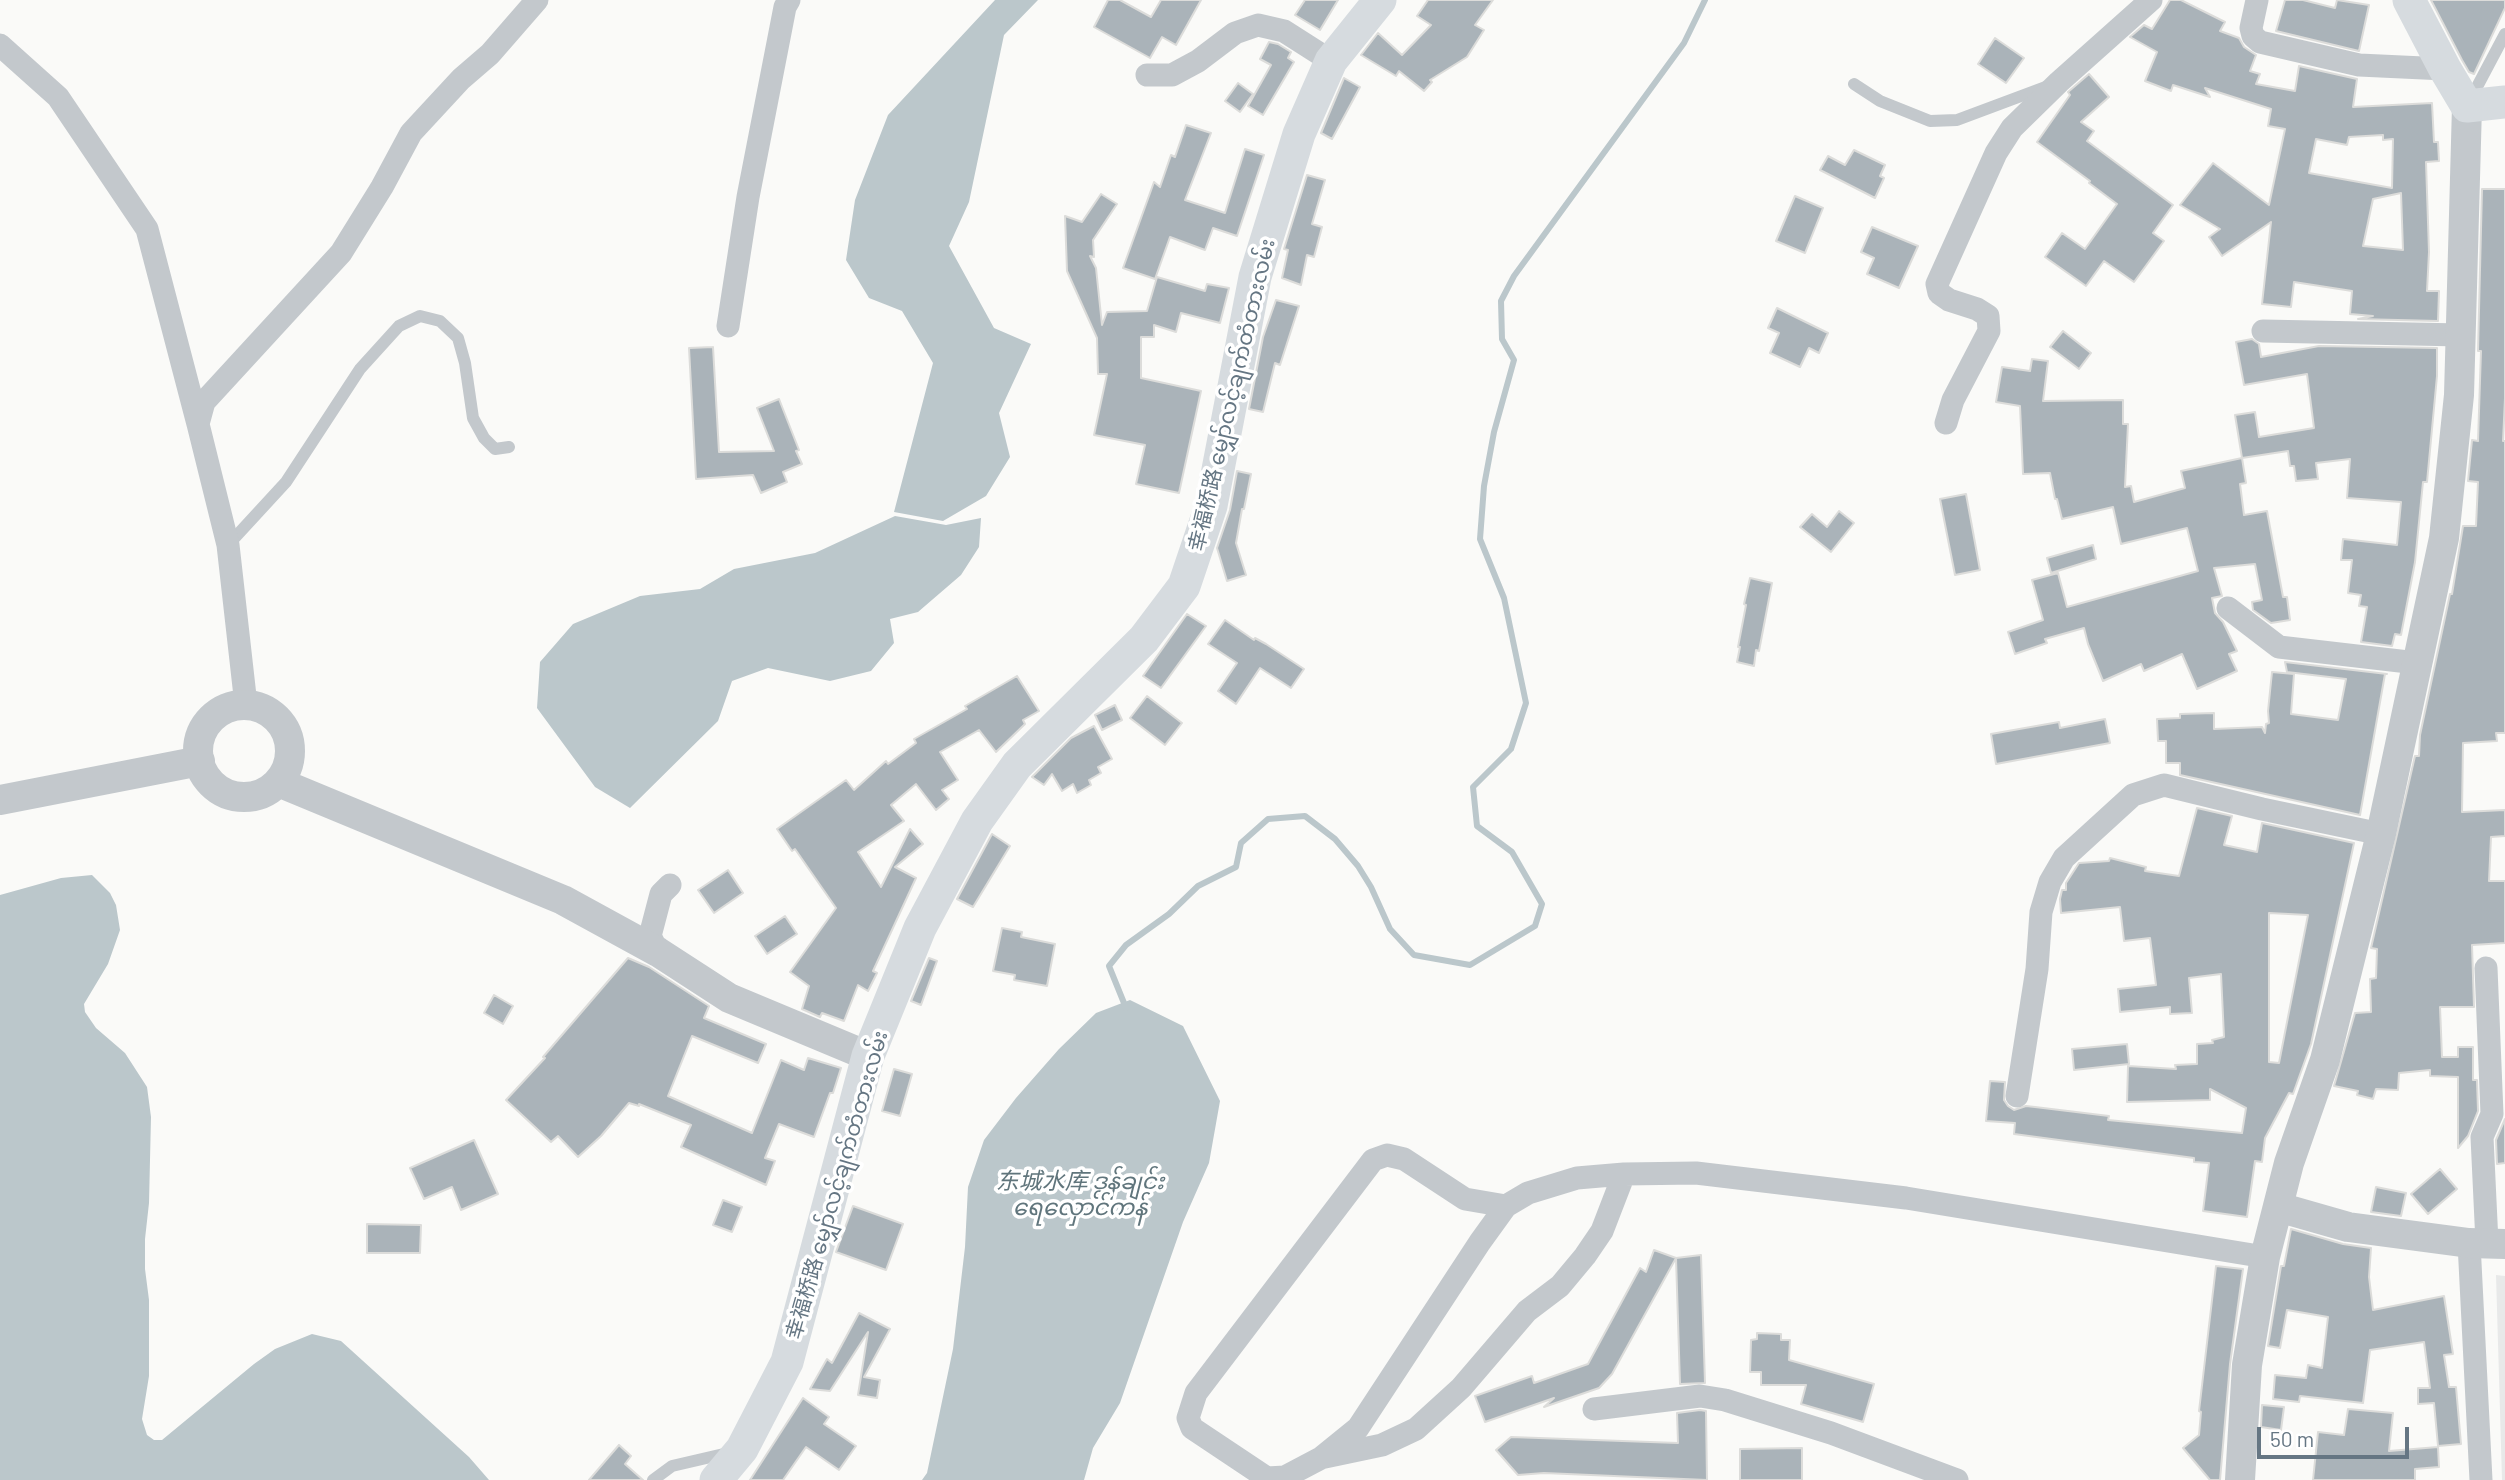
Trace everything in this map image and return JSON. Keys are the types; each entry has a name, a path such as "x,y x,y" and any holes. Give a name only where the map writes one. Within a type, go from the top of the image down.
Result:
{"main road":[{"name":"幸福桥路 မျှော်လင့်ချက်တံတားလမ်း","path":"716,1480 742,1449 787,1362 868,1056 920,928 977,821 1017,765 1144,639 1184,586 1211,506 1255,278 1299,134 1331,61 1380,0"},
{"path":"2409,0 2467,106 2505,102"}],"street":[{"path":"198,424 204,402 341,253 382,187 411,133 461,79 490,54 537,0"},
{"path":"728,326 748,197 785,7 789,0"},
{"path":"1946,423 1953,400 1989,331 1988,316 1977,309 1948,300 1939,293 1937,284 1996,153 2012,128 2151,0"},
{"path":"2257,0 2251,27 2253,36 2260,41 2359,65 2445,69"},
{"path":"1147,75 1172,75 1198,61 1235,33 1258,25 1284,31 1331,61"},
{"path":"0,45 58,97 147,229 228,545 246,705"},
{"path":"2240,1480 2247,1365 2265,1257 2289,1163 2325,1060 2381,834 2444,538 2459,395 2467,106"},
{"path":"2263,331 2462,335"},
{"path":"2228,608 2279,647 2417,663"},
{"path":"246,705 261,708 274,715 286,733 290,755 286,770 278,782 266,792 236,796 221,791 209,781 198,753 200,738 217,713 246,705"},
{"path":"0,800 200,761"},
{"path":"278,782 563,900 658,952 729,998 868,1056"},
{"path":"2017,1097 2037,969 2042,912 2050,882 2064,858 2133,794 2164,785 2381,834"},
{"path":"658,952 650,936 661,894 670,885"},
{"path":"2481,1480 2487,1243 2482,1137 2492,1114 2486,968"},
{"path":"1506,1206 1465,1199 1404,1159 1387,1155 1373,1160 1196,1393 1188,1418 1192,1428 1267,1478 1285,1477 1321,1458 1358,1428 1506,1206 1528,1193 1577,1178 1696,1173 1906,1198 2265,1257"},
{"path":"1321,1458 1382,1445 1416,1429 1461,1388 1527,1311 1560,1286 1586,1256 1602,1231 1624,1174"},
{"path":"2278,1207 2348,1227 2487,1243"},
{"path":"1594,1409 1700,1396 1725,1400 1830,1433 1957,1480"}],"lane":[{"path":"2467,106 2505,34"},
{"path":"1854,84 1880,102 1930,121 1957,120 2059,82"},
{"path":"228,545 286,482 360,369 399,326 420,316 439,321 458,338 466,363 473,418 484,438 495,449 509,447"},
{"path":"653,1480 672,1466 742,1449"}],"shaded area":[{"path":"2496,1275 2505,1276 2505,1480 2502,1480"}],"water":[{"path":"995,0 1038,0 1004,35 969,202 949,246 994,328 1031,344 999,413 1010,457 986,496 943,521 894,512 933,363 902,311 869,298 846,260 855,200 888,115"},
{"path":"895,516 946,525 981,518 979,547 961,575 918,612 890,619 894,643 871,671 830,681 768,668 732,681 718,721 630,808 595,787 537,708 540,662 573,624 640,596 700,589 734,569 815,553"},
{"path":"92,875 110,893 116,905 120,930 108,964 84,1004 85,1012 96,1028 125,1053 147,1087 151,1117 149,1203 145,1239 149,1300 149,1376 142,1419 147,1435 154,1440 162,1440 275,1349 312,1334 341,1341 469,1457 489,1480 0,1480 0,895 61,878"},
{"name":"东城水库 ဒွန်ချင်း ရေလှောင်ကန်","path":"1130,1000 1183,1026 1220,1101 1209,1163 1183,1222 1120,1403 1093,1448 1084,1480 922,1480 927,1473 953,1349 965,1247 968,1187 984,1140 1059,1049 1096,1013"}],"building":[{"path":"1108,0 1120,0 1151,17 1161,0 1201,0 1176,45 1162,37 1150,58 1094,27"},
{"path":"1305,0 1338,0 1320,30 1295,15"},
{"path":"1428,0 1493,0 1475,25 1484,30 1467,57 1430,80 1432,82 1424,91 1399,71 1396,76 1361,55 1378,33 1402,55 1431,25 1417,16"},
{"path":"2170,0 2181,0 2225,22 2220,31 2239,38 2244,47 2256,55 2250,71 2260,74 2256,84 2295,91 2299,66 2357,79 2353,107 2432,103 2434,142 2438,142 2439,161 2426,162 2429,252 2427,291 2439,291 2438,321 2358,319 2373,316 2350,314 2352,291 2294,282 2291,307 2262,304 2271,222 2222,256 2209,237 2220,229 2180,205 2213,163 2269,205 2285,129 2268,126 2271,109 2205,88 2210,97 2173,85 2171,91 2145,81 2157,52 2130,37 2144,25 2152,29","holes":["2383,135 2383,140 2393,139 2392,188 2309,173 2316,139 2347,145 2349,137","2401,193 2403,250 2363,246 2373,199"]},
{"path":"2285,0 2303,0 2335,8 2337,0 2369,5 2359,51 2276,31"},
{"path":"2431,0 2505,0 2505,8 2474,74 2469,72 2462,60"},
{"path":"1995,38 2024,58 2006,83 1978,64"},
{"path":"1269,42 1291,52 1288,58 1294,62 1263,115 1248,106 1271,65 1260,59"},
{"path":"2089,74 2109,97 2081,122 2094,131 2087,141 2173,205 2153,233 2164,241 2134,282 2104,261 2086,286 2045,257 2062,233 2085,249 2117,204 2037,142 2070,95 2068,92"},
{"path":"1344,78 1360,87 1332,139 1321,133"},
{"path":"1238,83 1253,94 1240,112 1225,101"},
{"path":"1186,125 1211,133 1185,200 1225,213 1245,149 1264,155 1237,236 1213,228 1205,250 1170,237 1155,279 1123,268 1154,182 1160,187 1171,155 1175,157"},
{"path":"1854,150 1885,165 1880,176 1884,178 1875,198 1820,170 1828,156 1845,165"},
{"path":"1307,175 1325,180 1312,224 1322,227 1314,257 1307,255 1301,285 1282,278 1288,250 1284,249"},
{"path":"2482,189 2505,189 2505,733 2496,733 2497,741 2463,743 2462,812 2505,810 2505,836 2491,837 2489,881 2505,881 2505,943 2472,945 2474,1007 2440,1007 2442,1057 2458,1057 2458,1047 2473,1047 2473,1080 2477,1080 2478,1111 2468,1136 2458,1148 2458,1077 2430,1076 2430,1070 2399,1073 2398,1090 2376,1089 2373,1099 2357,1095 2358,1091 2334,1086 2355,1013 2371,1012 2370,979 2376,978 2377,949 2371,948 2415,756 2419,756 2420,735 2452,594 2463,526 2476,526 2478,482 2468,481 2472,440 2478,441"},
{"path":"1101,194 1117,204 1093,240 1094,257 1090,256 1096,268 1102,325 1107,312 1147,311 1157,277 1205,291 1207,284 1229,288 1220,323 1181,313 1176,332 1154,325 1154,337 1141,337 1141,378 1201,391 1179,493 1136,484 1145,445 1094,435 1107,374 1098,374 1097,338 1067,271 1065,216 1082,222"},
{"path":"1795,196 1823,208 1805,253 1776,241"},
{"path":"1872,227 1918,246 1899,288 1867,274 1874,258 1861,252"},
{"path":"1276,300 1299,306 1280,365 1275,363 1263,412 1249,409 1263,337"},
{"path":"1777,308 1828,333 1819,353 1809,348 1800,367 1770,353 1779,333 1768,328"},
{"path":"2063,331 2091,353 2079,369 2050,347"},
{"path":"2252,339 2259,344 2261,357 2319,346 2437,348 2427,482 2423,482 2415,562 2401,635 2395,634 2392,646 2361,642 2367,607 2359,606 2361,595 2348,593 2352,560 2341,560 2343,539 2397,545 2401,502 2347,498 2350,459 2316,463 2318,479 2296,481 2288,451 2242,458 2235,415 2255,412 2259,437 2314,428 2307,374 2244,385 2236,342"},
{"path":"713,347 719,452 774,451 757,408 779,399 802,464 783,472 787,482 761,493 753,475 696,479 689,348"},
{"path":"2032,359 2048,361 2043,401 2123,400 2123,424 2128,424 2125,487 2131,486 2134,502 2185,488 2181,471 2242,458 2246,483 2240,484 2244,515 2267,511 2283,597 2287,597 2290,620 2271,623 2253,610 2252,602 2262,600 2255,564 2214,568 2222,596 2212,598 2215,613 2223,622 2237,651 2229,654 2237,671 2197,689 2182,654 2144,671 2141,664 2103,681 2084,628 2045,639 2047,643 2015,654 2008,632 2043,620 2032,580 2058,573 2067,607 2198,571 2187,528 2121,544 2113,507 2062,519 2050,473 2023,474 2020,406 1996,402 2002,367 2030,371"},
{"path":"1237,471 1251,474 1236,543 1246,575 1227,581 1217,548 1230,510"},
{"path":"1966,494 1980,570 1955,575 1940,499"},
{"path":"1839,511 1854,523 1831,552 1800,527 1812,514 1827,527"},
{"path":"2093,545 2096,559 2051,573 2047,558"},
{"path":"1750,578 1772,583 1754,666 1737,662"},
{"path":"1187,614 1206,626 1161,688 1143,676"},
{"path":"1225,620 1304,669 1291,688 1260,668 1236,704 1218,691 1237,663 1208,644"},
{"path":"2285,662 2387,674 2360,815 2180,775 2180,763 2166,763 2166,741 2158,741 2157,719 2180,718 2180,714 2214,713 2214,729 2262,727 2265,733 2266,724 2269,723 2272,672 2294,674 2291,714 2338,720 2346,679 2287,672"},
{"path":"1017,676 1039,711 1023,720 1025,724 996,752 979,730 940,752 958,780 942,790 949,799 936,810 916,784 891,805 904,821 858,852 881,887 910,829 923,844 895,867 916,878 873,971 877,973 868,991 858,985 844,1021 822,1013 820,1017 802,1009 809,986 790,972 836,908 795,849 792,851 777,829 846,780 854,790 886,761 888,764 916,743 914,739"},
{"path":"1147,696 1182,723 1165,745 1130,718"},
{"path":"1115,705 1122,720 1102,730 1095,715"},
{"path":"2105,719 2110,743 1996,764 1991,734 2059,722 2060,728"},
{"path":"1094,726 1112,759 1098,767 1101,773 1089,780 1091,785 1077,793 1073,784 1062,791 1052,774 1044,785 1032,777 1071,738"},
{"path":"2197,808 2232,816 2224,845 2257,852 2262,823 2354,843 2311,1044 2293,1094 2289,1093 2265,1138 2262,1162 2255,1161 2247,1217 2203,1211 2209,1163 2194,1162 2194,1158 2014,1134 2015,1123 1986,1121 1990,1081 2005,1082 2004,1100 2014,1110 2026,1106 2109,1116 2108,1120 2242,1133 2246,1108 2210,1089 2210,1100 2127,1102 2128,1066 2176,1069 2175,1065 2197,1064 2197,1044 2213,1043 2212,1040 2224,1037 2221,974 2189,978 2192,1013 2170,1014 2170,1007 2120,1012 2118,989 2156,985 2150,938 2124,941 2120,907 2061,913 2062,890 2066,890 2066,883 2079,863 2109,861 2110,858 2146,867 2145,871 2179,876","holes":["2269,913 2308,915 2279,1063 2269,1062"]},
{"path":"992,834 1010,846 973,907 957,899"},
{"path":"728,870 743,893 714,913 698,890"},
{"path":"785,916 797,934 767,954 755,936"},
{"path":"1002,928 1022,932 1021,937 1055,944 1047,986 1014,980 1015,975 993,971"},
{"path":"628,958 649,967 709,1006 704,1018 766,1044 758,1063 692,1036 668,1096 752,1133 781,1060 804,1070 808,1058 841,1068 814,1137 779,1124 765,1158 775,1161 766,1185 681,1147 691,1125 639,1104 629,1103 601,1136 578,1157 558,1136 551,1142 506,1100 545,1058 543,1057"},
{"path":"929,958 937,961 921,1005 911,1001"},
{"path":"494,995 513,1006 503,1024 484,1013"},
{"path":"2127,1044 2129,1064 2074,1070 2072,1049"},
{"path":"894,1069 912,1074 900,1116 882,1111"},
{"path":"2505,1119 2505,1163 2497,1164 2496,1140"},
{"path":"474,1140 498,1194 461,1210 452,1187 424,1199 410,1168"},
{"path":"2440,1169 2457,1189 2428,1214 2411,1194"},
{"path":"2376,1187 2406,1193 2401,1216 2371,1212"},
{"path":"723,1200 742,1207 732,1232 713,1225"},
{"path":"853,1206 903,1224 886,1270 836,1252"},
{"path":"367,1224 421,1225 420,1253 367,1253"},
{"path":"2291,1229 2343,1244 2371,1248 2369,1277 2373,1310 2444,1296 2453,1354 2444,1355 2449,1387 2456,1387 2461,1444 2438,1446 2434,1403 2418,1404 2418,1388 2430,1388 2424,1342 2370,1350 2363,1403 2300,1396 2299,1402 2273,1399 2275,1375 2306,1378 2308,1365 2322,1368 2328,1317 2287,1310 2280,1348 2268,1346 2281,1266 2284,1266"},
{"path":"1654,1250 1676,1258 1612,1374 1599,1388 1544,1407 1554,1398 1485,1422 1475,1396 1532,1376 1534,1383 1588,1364 1640,1268 1646,1272"},
{"path":"1701,1255 1705,1383 1680,1384 1676,1258"},
{"path":"2216,1266 2243,1269 2230,1364 2220,1480 2210,1480 2183,1448 2199,1435 2199,1411"},
{"path":"859,1313 890,1329 864,1377 880,1380 877,1398 858,1395 868,1332 830,1391 810,1389 827,1359 832,1363"},
{"path":"1757,1333 1781,1334 1781,1340 1790,1340 1789,1360 1874,1384 1863,1422 1801,1404 1806,1385 1761,1385 1761,1372 1750,1372 1751,1340 1757,1339"},
{"path":"803,1398 829,1417 824,1424 856,1446 839,1470 806,1447 783,1480 750,1480"},
{"path":"2262,1405 2284,1407 2281,1430 2261,1427"},
{"path":"2348,1409 2393,1413 2389,1451 2438,1447 2439,1467 2415,1469 2415,1480 2313,1480 2318,1432 2344,1435"},
{"path":"1706,1411 1707,1480 1544,1473 1518,1475 1496,1450 1511,1437 1678,1443 1677,1413"},
{"path":"619,1445 631,1456 625,1464 643,1480 589,1480"},
{"path":"1802,1448 1802,1480 1740,1480 1740,1449"}],"waterway":[{"path":"1126,1008 1109,966 1126,945 1169,914 1198,886 1236,867 1241,843 1268,819 1305,816 1335,839 1358,866 1371,887 1390,929 1414,955 1470,965 1535,926 1542,904 1512,852 1477,826 1473,787 1511,749 1526,703 1504,598 1480,539 1484,486 1494,432 1514,360 1502,339 1501,301 1514,276 1684,43 1705,0"}]}
